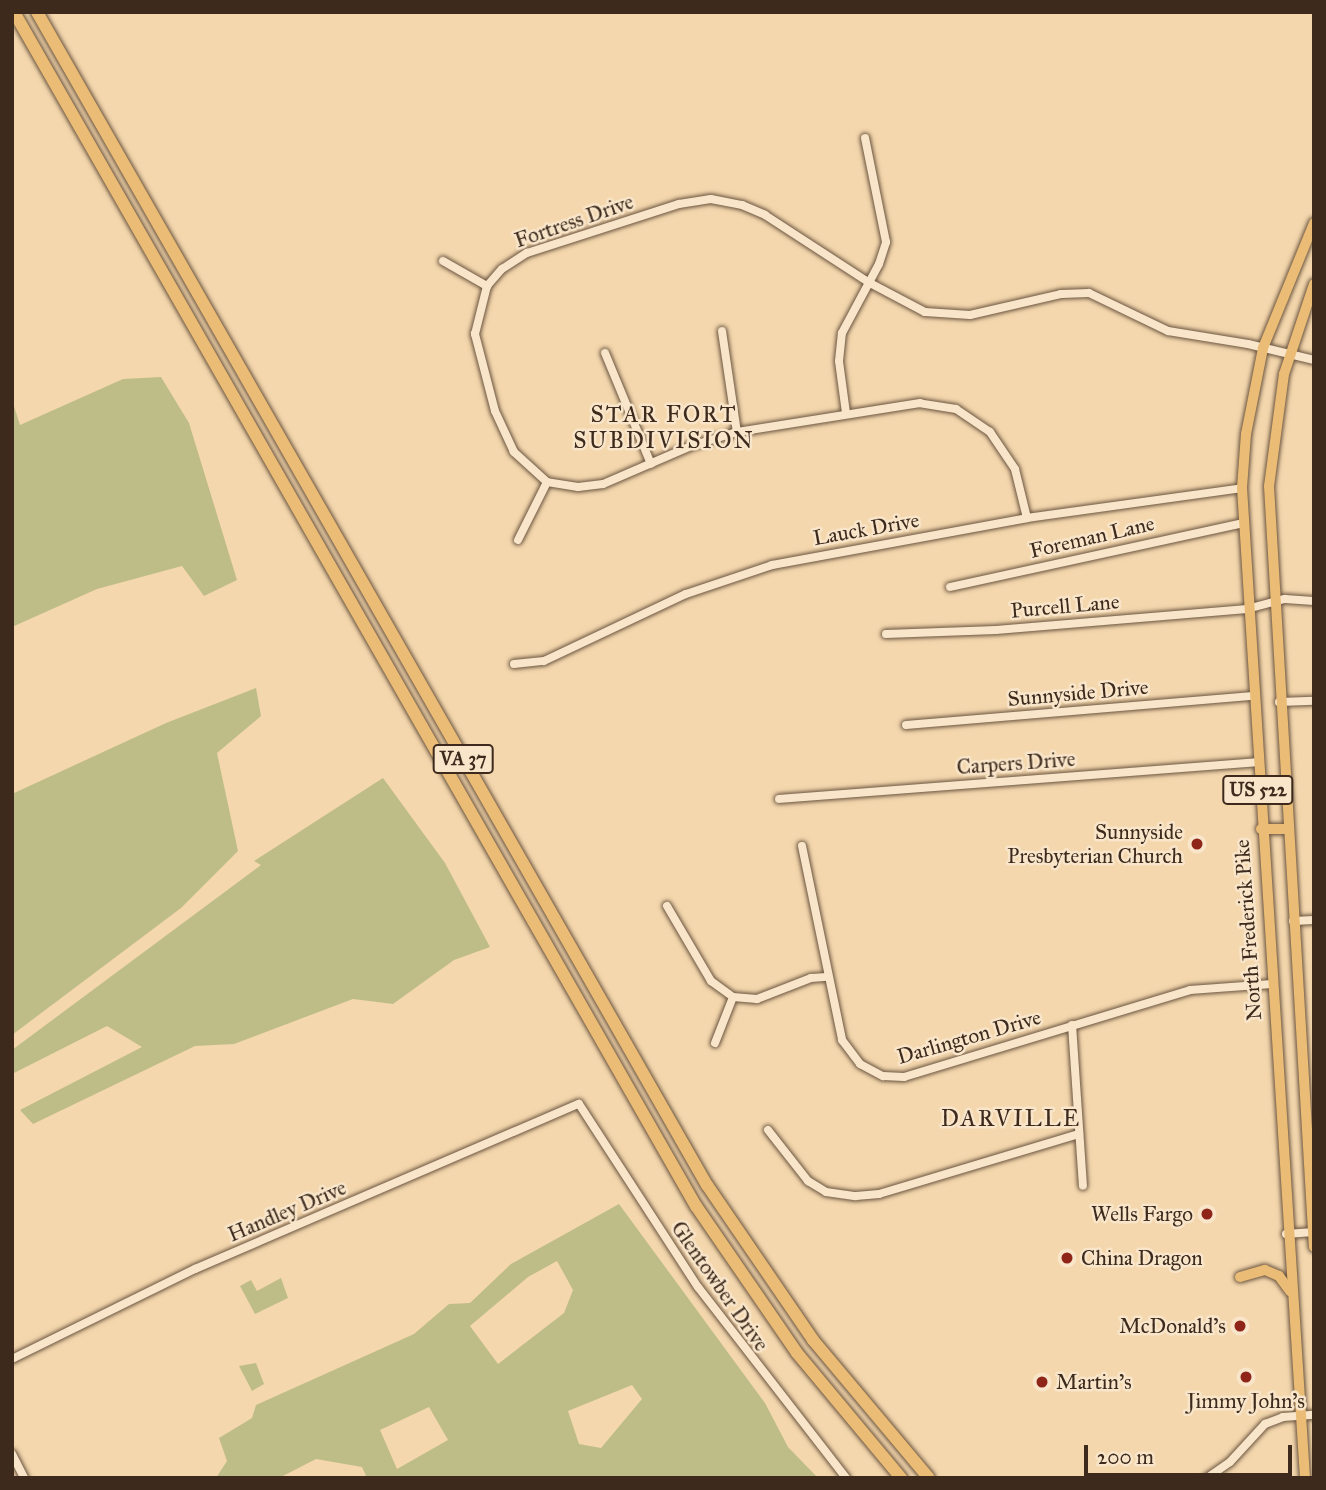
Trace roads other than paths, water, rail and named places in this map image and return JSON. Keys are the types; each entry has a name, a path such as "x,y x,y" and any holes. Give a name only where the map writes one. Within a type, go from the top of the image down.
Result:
{"highway":[{"name":"VA 37","path":"14,12 689,1195 791,1345 901,1478"},
{"name":"VA 37","path":"37,12 707,1185 790,1310 930,1478"}],"main road":[{"name":"North Frederick Pike","path":"1305,1478 1298,1416 1286,1234 1256,762 1242,488 1246,434 1263,348 1314,223"},
{"name":"US 522","path":"1314,284 1290,354 1270,463 1273,602 1314,1247"},
{"path":"1261,829 1287,829"},
{"path":"1240,1277 1265,1270 1279,1276 1290,1291"}],"street":[{"path":"846,413 839,345 846,320 883,254 885,223 865,138"},
{"name":"Fortress Drive","path":"487,286 502,269 527,253 678,204 711,199 742,205 765,215 868,282 917,309 947,316 1089,293 1168,331 1314,360"},
{"path":"443,261 487,286 475,334 499,425 514,452 547,482 589,487 691,446 737,432 920,402 968,415 990,432 1008,455 1027,518"},
{"path":"722,331 737,432"},
{"path":"605,353 651,464"},
{"path":"517,540 547,482"},
{"name":"Lauck Drive","path":"514,664 544,660 676,598 760,568 1027,518 1242,488"},
{"name":"Foreman Lane","path":"950,587 1243,523"},
{"name":"Purcell Lane","path":"886,634 958,633 1247,609 1273,602 1314,601"},
{"name":"Sunnyside Drive","path":"906,725 1253,696"},
{"path":"1279,702 1314,701"},
{"name":"Carpers Drive","path":"779,799 1256,762"},
{"name":"Darlington Drive","path":"803,846 827,977 847,1049 860,1064 883,1076 904,1077 1190,990 1272,984"},
{"path":"667,906 711,981 733,997 757,999 827,977"},
{"path":"1293,921 1314,920"},
{"path":"715,1042 733,997"},
{"path":"1072,1025 1083,1186"},
{"path":"1301,1050 1314,1049"},
{"name":"Handley Drive","path":"12,1359 195,1269 579,1104"},
{"name":"Glentowber Drive","path":"579,1104 713,1308 846,1478"},
{"path":"768,1130 808,1181 826,1192 856,1196 878,1194 1079,1134"},
{"path":"1286,1234 1313,1232"},
{"path":"1207,1478 1230,1462 1256,1430 1275,1419 1314,1415"},
{"path":"12,1454 24,1478"}],"place":[{"name":"Sunnyside Presbyterian Church","path":"1197,844"},
{"name":"Wells Fargo","path":"1207,1214"},
{"name":"China Dragon","path":"1067,1258"},
{"name":"McDonald's","path":"1240,1326"},
{"name":"Jimmy John's","path":"1246,1377"},
{"name":"Martin's","path":"1042,1382"}],"district":[{"name":"STAR FORT SUBDIVISION","path":"664,427"},
{"name":"DARVILLE","path":"1011,1118"}]}
